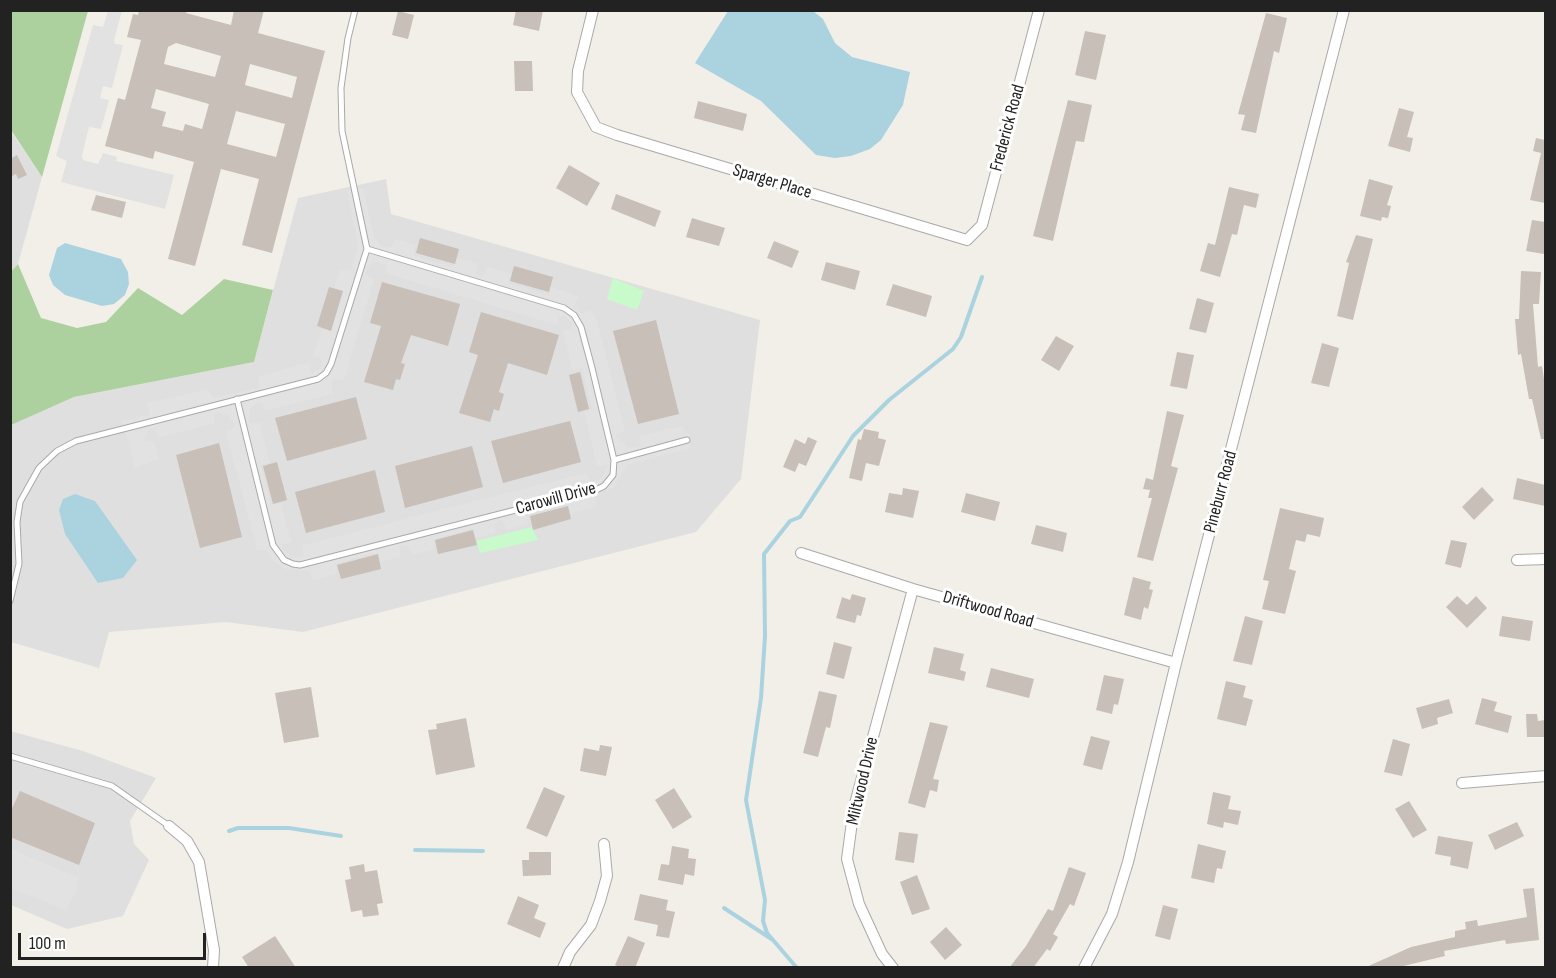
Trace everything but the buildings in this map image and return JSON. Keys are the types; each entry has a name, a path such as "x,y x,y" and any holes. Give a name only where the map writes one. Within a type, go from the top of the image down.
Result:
{"street":[{"name":"Sparger Place","path":"593,10 578,71 577,92 596,127 967,240"},
{"name":"Frederick Road","path":"967,240 982,225 1039,10"},
{"name":"Pineburr Road","path":"1084,968 1112,914 1128,862 1176,663 1344,10"},
{"name":"Driftwood Road","path":"801,553 913,589 1176,663"},
{"path":"1517,560 1545,559"},
{"name":"Miltwood Drive","path":"893,968 882,954 859,904 847,859 854,807 913,589"},
{"path":"1462,783 1545,776"},
{"path":"169,826 187,841 199,861 214,950 213,968"},
{"path":"563,968 570,952 591,925 600,901 607,876 604,844"}],"lane":[{"path":"10,601 19,564 17,522 20,502 39,468 57,451 76,441 318,379 326,373 367,249 342,131 341,88 348,38 356,10"},
{"path":"367,249 570,311 581,327 614,460 687,440"},
{"name":"Carowill Drive","path":"237,399 273,545 278,554 293,564 300,565 597,489 604,486 613,475 614,460"},
{"path":"10,756 112,786 169,826"}],"shaded area":[{"path":"108,11 122,11 114,40 115,44 123,45 112,88 103,86 100,98 109,100 101,129 89,127 82,155 83,160 98,164 103,153 117,157 116,161 174,175 165,209 61,182 67,161 56,156 93,25 103,27"},
{"path":"10,130 42,177 18,264 11,273"},
{"path":"386,179 391,214 760,320 741,479 696,532 303,632 226,622 109,632 99,668 11,642 10,425 74,397 254,362 298,198"},
{"path":"363,188 374,237 381,246 391,248 395,239 416,245 414,256 453,267 456,258 478,264 476,273 482,277 488,267 511,274 509,283 549,295 551,287 579,296 574,306 582,314 592,310 597,321 625,431 616,434 616,438 629,448 640,446 639,436 683,426 684,433 689,434 691,448 627,465 614,487 595,496 596,507 568,514 565,505 526,515 528,524 507,530 502,520 494,524 496,533 472,539 469,530 432,540 434,549 412,555 409,546 400,546 400,557 377,563 374,553 337,563 336,574 312,580 309,571 285,569 272,560 267,550 257,550 226,432 235,426 229,416 217,412 214,415 215,423 158,438 155,430 152,429 147,432 144,442 154,441 159,459 135,468 122,421 149,415 148,403 208,389 213,398 259,388 259,376 308,363 312,373 321,367 322,359 313,356 322,329 329,331 340,294 333,291 340,269 351,270 358,247 347,191","holes":["377,262 387,265 385,273 557,325 559,317 565,316 572,323 571,329 563,331 573,370 582,368 592,409 584,412 597,466 607,466 602,477 591,483 587,473 303,545 303,557 295,558 282,549 282,545 291,542 281,503 271,505 261,465 270,463 260,423 249,423 250,409 259,402 262,403 264,411 333,394 331,382 334,379 344,381 374,279 365,274 370,265"]},
{"path":"10,731 83,751 156,778 130,821 134,844 149,860 123,916 67,929 11,905"},
{"path":"11,849 79,878 76,885 78,889 66,910 11,888"}],"green space":[{"path":"10,11 88,11 42,177 11,130"},
{"path":"18,264 41,318 77,328 106,322 138,288 182,315 224,279 273,290 254,362 74,397 11,425 10,273"},
{"path":"613,278 644,291 637,310 607,299"},
{"path":"532,527 538,540 480,553 476,541"}],"water":[{"path":"728,11 813,11 823,19 835,43 852,57 910,72 903,105 881,140 870,149 851,156 835,158 816,155 761,101 695,63"},
{"path":"65,243 121,259 128,272 129,284 125,295 114,304 102,306 65,295 53,285 49,275 57,248"},
{"path":"75,494 95,501 137,560 123,578 98,583 65,534 59,510 63,499"}],"waterway":[{"path":"773,940 767,933 763,921 765,900 746,800 761,698 765,636 764,554 790,521 800,517 853,436 889,400 953,349 961,337 982,277"},
{"path":"229,831 238,828 289,828 341,836"},
{"path":"415,850 483,851"},
{"path":"724,908 773,940 797,968"}]}
